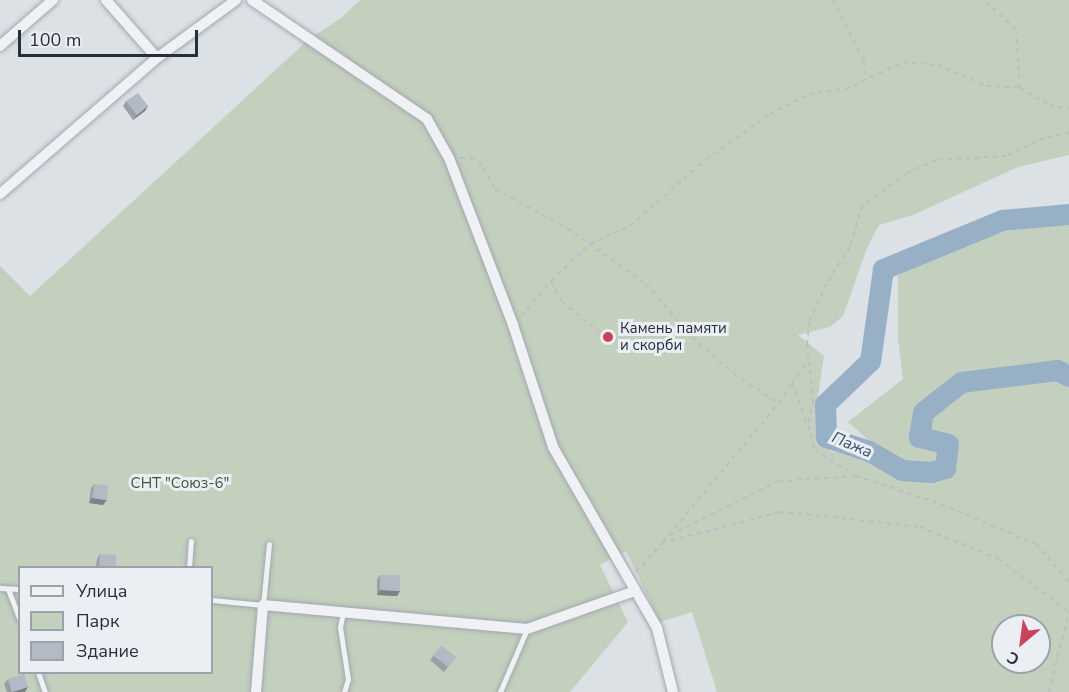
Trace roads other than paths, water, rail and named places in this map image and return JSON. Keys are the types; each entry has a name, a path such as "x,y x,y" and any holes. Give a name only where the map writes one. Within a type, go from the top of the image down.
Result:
{"street":[{"path":"0,46 53,0"},
{"path":"106,0 157,58"},
{"path":"0,194 157,58 236,0"},
{"path":"252,0 427,119 449,158 513,325 553,447 657,628 673,692"},
{"path":"256,692 262,605 527,630 635,591"}],"lane":[{"path":"189,566 191,541"},
{"path":"213,600 262,605 268,544"},
{"path":"0,588 18,589"},
{"path":"8,589 18,615"},
{"path":"343,612 340,627 348,679 344,692"},
{"path":"500,692 527,630"},
{"path":"39,674 45,692"}],"waterway":[{"name":"Пажа","path":"1069,214 1002,220 883,269 870,361 825,404 826,437 869,451 902,470 931,472 945,468 948,444 919,437 923,412 961,382 1057,370 1069,376"}],"place":[{"name":"Камень памяти и скорби","path":"608,337"}],"park label":[{"name":"СНТ \"Союз-6\"","path":"180,484"}]}
